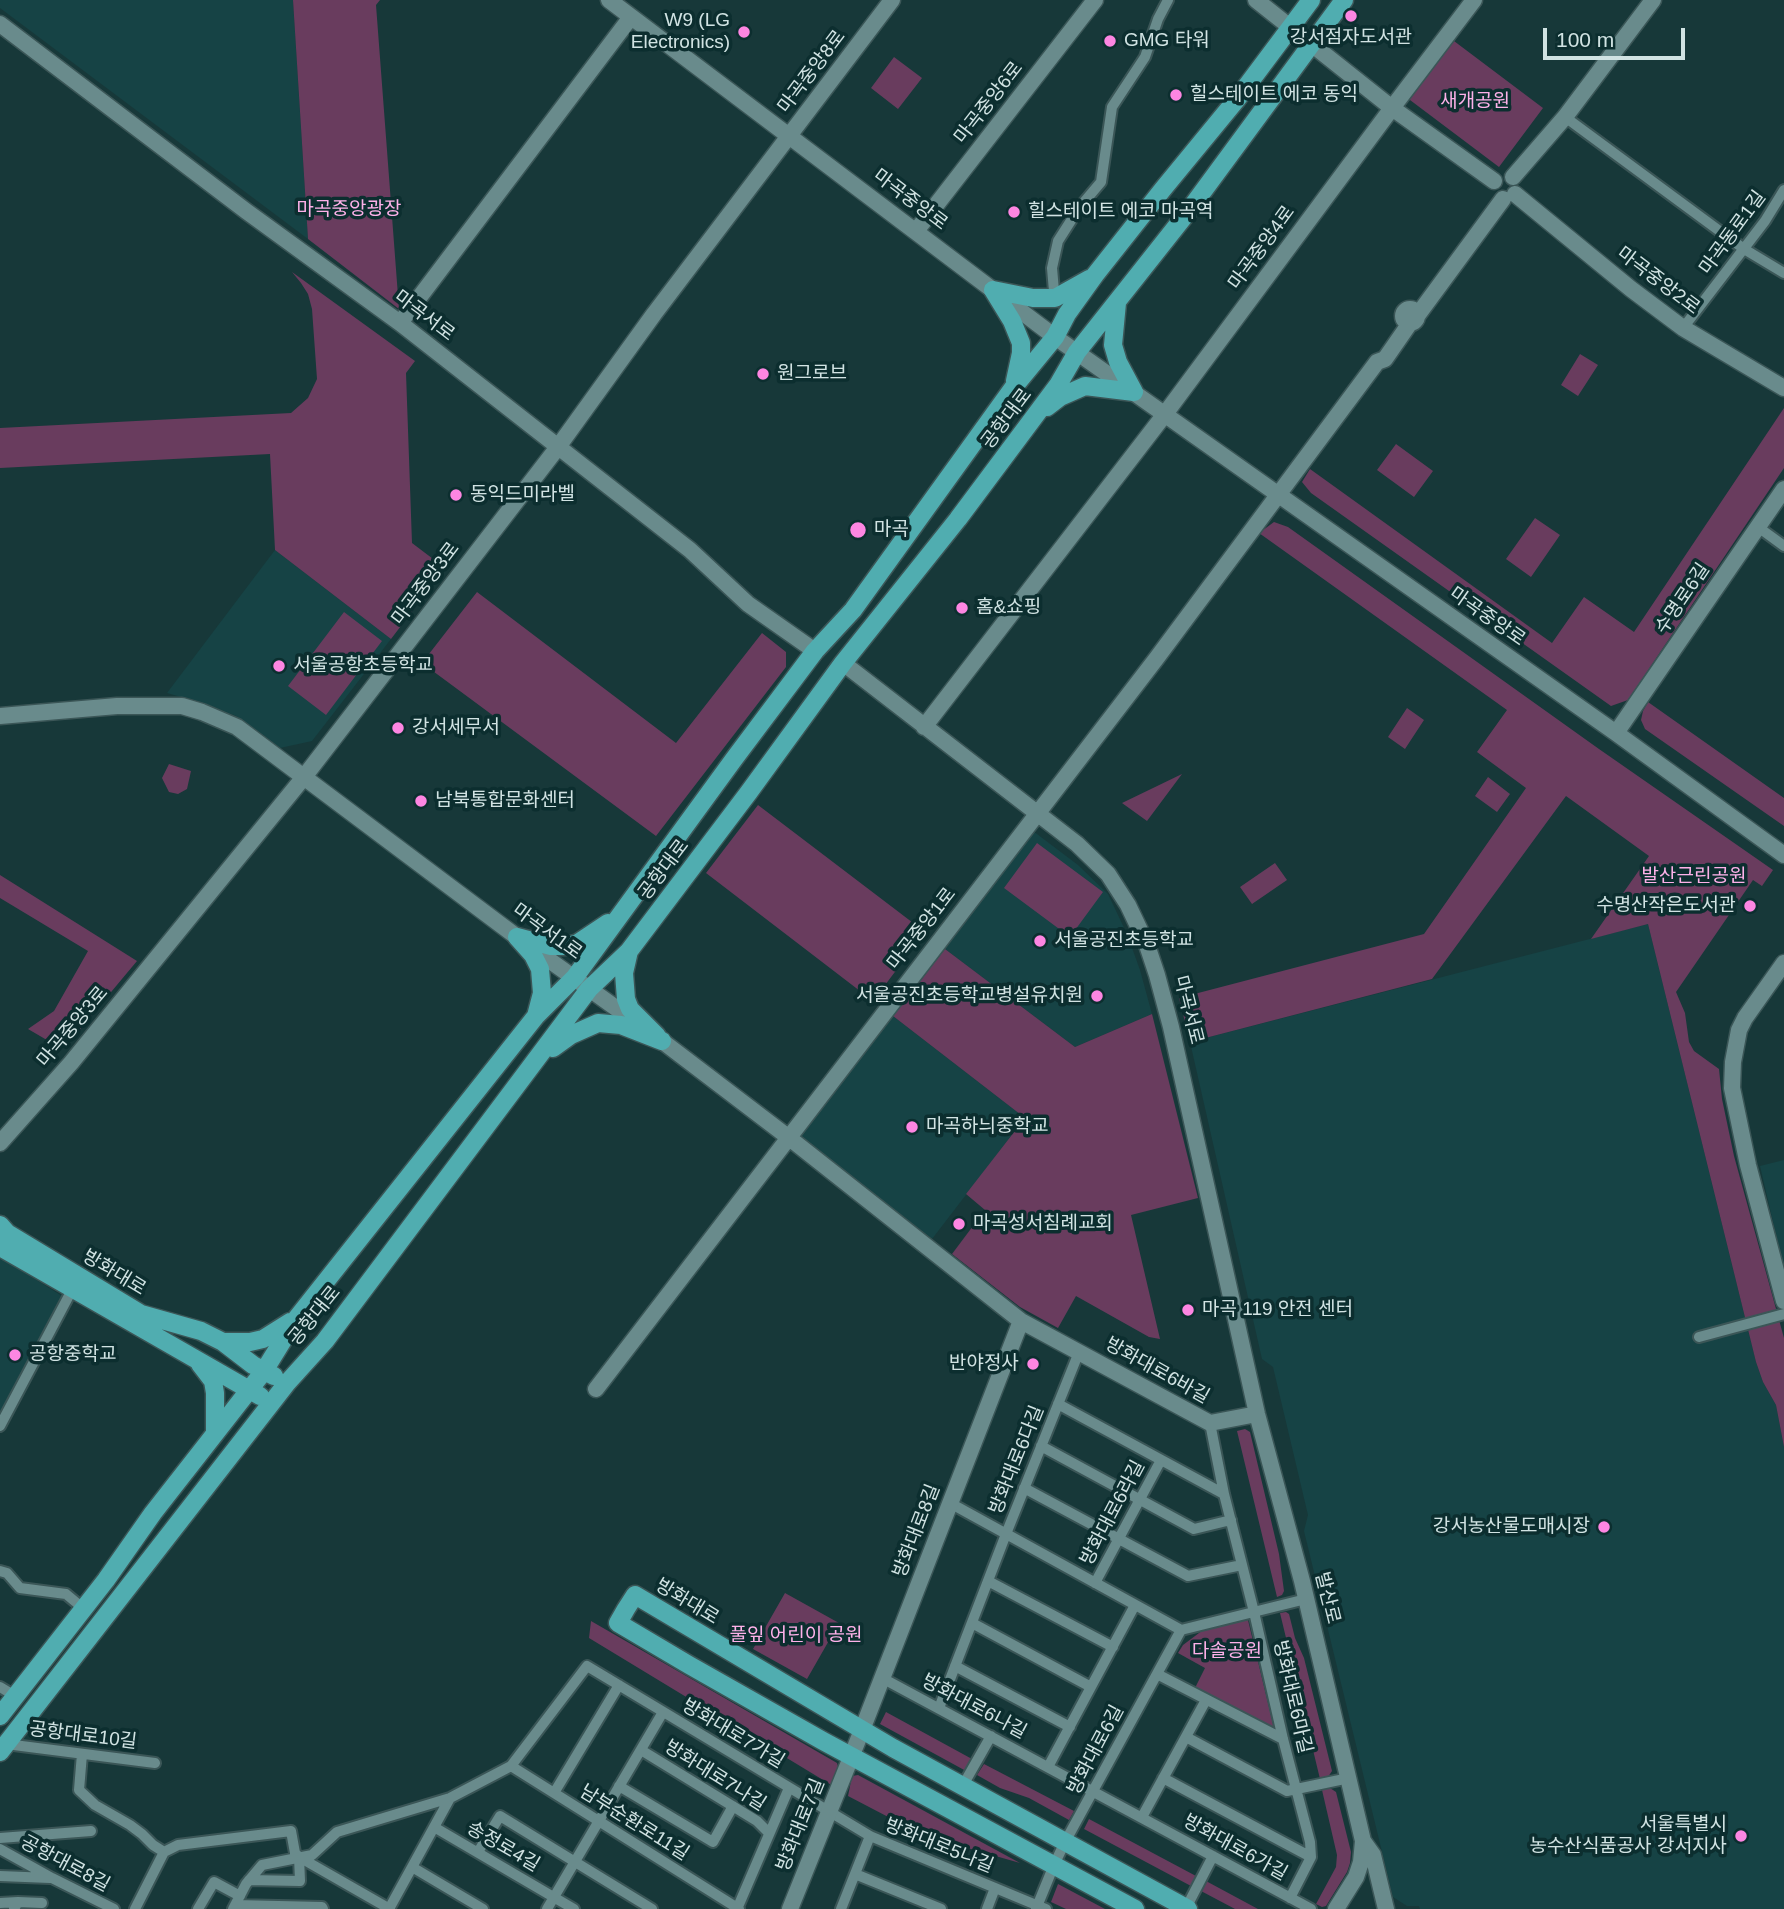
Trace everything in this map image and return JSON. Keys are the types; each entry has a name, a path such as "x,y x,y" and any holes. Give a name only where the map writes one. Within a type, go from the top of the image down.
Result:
{"main road":[{"name":"공항대로","path":"0,1716 8,1692 106,1580 153,1513 264,1371 296,1319 536,1016 575,977 815,651 853,610 1013,388 1055,337 1067,314 1095,275 1237,99 1311,0"},
{"name":"공항대로","path":"3,1748 286,1383 325,1341 589,989 629,951 843,663 958,519 1058,385 1077,352 1187,213 1344,0"},
{"path":"993,290 1033,298 1055,298 1095,275"},
{"path":"993,290 1012,321 1021,343 1013,388"},
{"path":"1117,302 1113,345 1118,362 1134,392"},
{"path":"1036,415 1060,397 1085,386 1134,392"},
{"path":"517,937 551,946 568,946 578,943 620,915"},
{"path":"517,937 533,955 540,969 542,993 536,1016"},
{"path":"629,951 624,972 626,999 631,1009 662,1041"},
{"path":"538,1059 571,1035 598,1023 621,1025 662,1041"},
{"name":"방화대로","path":"0,1225 7,1233 141,1314 201,1331 286,1383"},
{"name":"방화대로","path":"0,1247 272,1404"},
{"path":"223,1342 263,1339 296,1319"},
{"path":"195,1359 213,1381 215,1434"},
{"name":"방화대로","path":"1135,1909 852,1757 618,1623 635,1595 893,1748 1187,1908"}],"street":[{"name":"마곡중앙로","path":"609,0 1055,337 1616,733 1784,855"},
{"name":"마곡중앙8로","path":"790,136 892,0"},
{"name":"마곡중앙6로","path":"916,231 1095,0"},
{"path":"1054,291 1052,268 1058,242 1079,208 1101,182 1112,107 1144,57 1168,0"},
{"path":"1256,0 1392,108"},
{"name":"마곡중앙4로","path":"1166,414 1474,0"},
{"path":"1279,495 1375,366 1378,354 1410,317 1502,192 1517,183 1513,177 1565,117 1653,0"},
{"path":"400,323 631,16"},
{"name":"마곡서로","path":"0,24 246,211 400,323 691,550 748,604 815,651"},
{"name":"마곡중앙2로","path":"1392,108 1683,327 1784,388"},
{"path":"1565,117 1744,249 1784,273"},
{"name":"마곡중앙3로","path":"0,1143 71,1063 304,778 558,447 654,314 790,136"},
{"name":"마곡동로1길","path":"1683,327 1765,221 1784,190"},
{"path":"924,727 1166,414"},
{"name":"수명로6길","path":"1616,733 1784,489"},
{"name":"마곡중앙1로","path":"596,1389 1279,495"},
{"path":"1758,527 1784,546"},
{"name":"마곡서로","path":"843,663 1077,844 1108,874 1128,905 1147,945 1171,1027 1257,1414"},
{"name":"마곡서1로","path":"0,716 117,706 182,706 237,727 517,937 662,1041 1021,1321"},
{"path":"1784,963 1740,1030 1733,1062 1732,1087 1748,1165 1784,1301"},
{"path":"0,1426 73,1288"},
{"path":"1699,1337 1784,1314"},
{"name":"방화대로6바길","path":"1021,1321 1210,1423 1224,1494 1254,1612"},
{"name":"방화대로8길","path":"852,1757 1021,1321"},
{"name":"방화대로6다길","path":"939,1708 1079,1352"},
{"path":"1058,1404 1224,1494"},
{"path":"1210,1423 1257,1414"},
{"name":"발산로","path":"1257,1414 1306,1599 1363,1841 1356,1877 1336,1909"},
{"path":"1041,1446 1194,1529 1231,1520"},
{"name":"방화대로6라길","path":"1095,1583 1161,1460"},
{"path":"1024,1488 1188,1576 1242,1564"},
{"name":"방화대로6라길","path":"950,1503 1181,1630"},
{"path":"0,1571 7,1573 20,1588 66,1594 83,1609"},
{"path":"988,1581 1112,1647"},
{"path":"1181,1630 1306,1599"},
{"path":"1048,1767 1135,1605"},
{"name":"방화대로6마길","path":"1254,1612 1307,1828 1311,1857"},
{"path":"972,1623 1091,1687"},
{"name":"방화대로6길","path":"1040,1908 1054,1865 1065,1842 1181,1630"},
{"name":"방화대로7가길","path":"249,1880 262,1865 312,1855 337,1832 450,1798 510,1766 587,1666 829,1812"},
{"path":"956,1666 1070,1727"},
{"path":"1157,1674 1283,1739"},
{"name":"방화대로6나길","path":"882,1678 1093,1791"},
{"path":"554,1793 619,1685"},
{"path":"1142,1817 1206,1700"},
{"path":"547,1909 663,1712"},
{"path":"962,1787 991,1736"},
{"path":"1185,1737 1287,1791 1349,1778"},
{"name":"공항대로10길","path":"3,1748 155,1763"},
{"name":"방화대로7나길","path":"641,1750 757,1821 769,1833"},
{"path":"82,1754 79,1790 95,1805 130,1825 164,1852"},
{"name":"방화대로7길","path":"790,1909 852,1757"},
{"name":"남부순환로11길","path":"510,1766 738,1909"},
{"path":"1163,1779 1311,1857 1290,1898"},
{"path":"619,1786 713,1842 733,1806"},
{"name":"방화대로7나길","path":"738,1909 789,1788"},
{"name":"방화대로6가길","path":"1093,1791 1311,1909"},
{"path":"135,1909 164,1852 178,1845 291,1831 295,1853 299,1857 389,1909 450,1798"},
{"name":"방화대로5나길","path":"829,1812 870,1836 1040,1908"},
{"path":"478,1852 500,1816 652,1909"},
{"name":"송정로4길","path":"434,1826 554,1897"},
{"name":"공항대로8길","path":"0,1838 91,1831"},
{"path":"841,1909 870,1836"},
{"name":"발산로","path":"1363,1841 1373,1855 1386,1909"},
{"name":"공항대로8길","path":"0,1849 114,1909"},
{"path":"1187,1908 1213,1856"},
{"path":"236,1903 249,1880 300,1881 299,1857"},
{"path":"412,1867 483,1909"},
{"path":"855,1874 941,1909"},
{"path":"0,1876 52,1878"},
{"path":"198,1909 214,1882 236,1903 323,1909"},
{"path":"987,1909 995,1888"},
{"path":"554,1897 574,1909"},
{"path":"0,1903 16,1906 42,1903"}],"shaded area":[{"path":"0,0 293,0 308,239 0,8"},
{"name":"서울공항초등학교","path":"275,550 391,639 312,741 280,748 236,716 167,693"},
{"name":"서울공진초등학교","path":"1033,831 1078,865 1108,894 1127,934 1152,1014 1075,1047 945,949"},
{"path":"1648,924 1756,1362 1776,1405 1784,1447 1784,1909 1420,1909 1419,1906 1407,1906 1393,1897 1304,1531 1308,1515 1273,1367 1262,1359 1190,1042"},
{"name":"마곡하늬중학교","path":"893,1016 1025,1118 932,1239 800,1137"},
{"path":"1784,1160 1784,1269 1760,1166"},
{"name":"공항중학교","path":"0,1257 62,1296 0,1414"}],"green space":[{"name":"마곡중앙광장","path":"293,0 380,0 376,5 399,309 308,239"},
{"name":"새개공원","path":"1450,38 1543,108 1499,167 1406,97"},
{"path":"894,57 922,78 898,109 871,88"},
{"path":"292,272 415,361 406,373 412,543 445,568 391,639 275,550 270,454 0,468 0,428 291,413 308,398 317,379 312,309 308,294"},
{"path":"1580,354 1598,365 1578,396 1561,385"},
{"path":"1784,408 1784,468 1628,700 1611,706 1311,493 1302,482 1310,469 1552,643 1584,597 1634,632"},
{"path":"1396,444 1433,471 1414,497 1377,470"},
{"path":"1535,518 1560,535 1531,577 1506,559"},
{"name":"발산근린공원","path":"1274,522 1288,527 1773,870 1762,886 1753,880 1676,992 1685,1013 1689,1042 1694,1051 1719,1069 1722,1099 1734,1156 1784,1338 1784,1447 1776,1405 1756,1362 1648,924 1591,939 1649,856 1566,796 1432,979 1190,1042 1179,998 1424,934 1526,788 1477,752 1507,710 1259,533"},
{"path":"477,592 676,743 762,633 786,652 786,667 656,836 422,663"},
{"path":"344,612 382,641 326,715 288,686"},
{"path":"1648,702 1784,798 1784,826 1645,729 1641,720"},
{"path":"1407,708 1424,720 1405,749 1388,737"},
{"path":"169,764 191,771 187,789 178,794 169,792 162,778"},
{"path":"1182,774 1147,821 1122,803"},
{"path":"1488,777 1510,794 1497,812 1475,796"},
{"path":"758,805 925,932 873,1001 706,873"},
{"path":"1037,843 1103,892 1070,937 1004,888"},
{"path":"1275,863 1287,880 1252,904 1240,887"},
{"path":"0,875 137,961 71,1040 52,1043 28,1029 54,1011 88,951 0,898"},
{"path":"945,949 1075,1047 1152,1014 1198,1198 1131,1215 1160,1339 1149,1337 1076,1296 1058,1328 1020,1307 952,1254 985,1210 966,1194 1025,1118 893,1016"},
{"path":"1245,1429 1250,1432 1279,1554 1284,1591 1277,1597 1237,1431"},
{"name":"풀잎 어린이 공원","path":"785,1593 839,1623 807,1679 753,1649"},
{"path":"1286,1612 1304,1658 1332,1771 1328,1777 1320,1779 1280,1613"},
{"name":"다솔공원","path":"1248,1620 1274,1728 1195,1688 1205,1668 1178,1653 1183,1645 1207,1627"},
{"path":"591,1621 837,1763 839,1770 833,1786 589,1638"},
{"path":"886,1712 972,1759 966,1771 880,1724"},
{"path":"984,1764 1074,1811 1069,1820 1029,1798 1000,1788 977,1775"},
{"path":"858,1775 1020,1863 928,1834 848,1796 852,1776"},
{"path":"1330,1788 1336,1792 1351,1852 1347,1872 1326,1906 1322,1907 1316,1904 1336,1867 1337,1855 1322,1790"},
{"path":"1089,1819 1196,1876 1191,1886 1084,1829"},
{"path":"1206,1881 1258,1909 1235,1909 1201,1891"},
{"path":"1058,1884 1105,1909 1066,1909 1051,1902"}],"place":[{"name":"강서점자도서관","path":"1351,16"},
{"name":"W9 (LG Electronics)","path":"744,32"},
{"name":"GMG 타워","path":"1110,41"},
{"name":"힐스테이트 에코 동익","path":"1176,95"},
{"name":"힐스테이트 에코 마곡역","path":"1014,212"},
{"name":"원그로브","path":"763,374"},
{"name":"동익드미라벨","path":"456,495"},
{"name":"마곡","path":"858,530"},
{"name":"홈&쇼핑","path":"962,608"},
{"name":"서울공항초등학교","path":"279,666"},
{"name":"강서세무서","path":"398,728"},
{"name":"남북통합문화센터","path":"421,801"},
{"name":"수명산작은도서관","path":"1750,906"},
{"name":"서울공진초등학교","path":"1040,941"},
{"name":"서울공진초등학교병설유치원","path":"1097,996"},
{"name":"마곡하늬중학교","path":"912,1127"},
{"name":"마곡성서침례교회","path":"959,1224"},
{"name":"마곡 119 안전 센터","path":"1188,1310"},
{"name":"공항중학교","path":"15,1355"},
{"name":"반야정사","path":"1033,1364"},
{"name":"강서농산물도매시장","path":"1604,1527"},
{"name":"서울특별시 농수산식품공사 강서지사","path":"1741,1836"}]}
